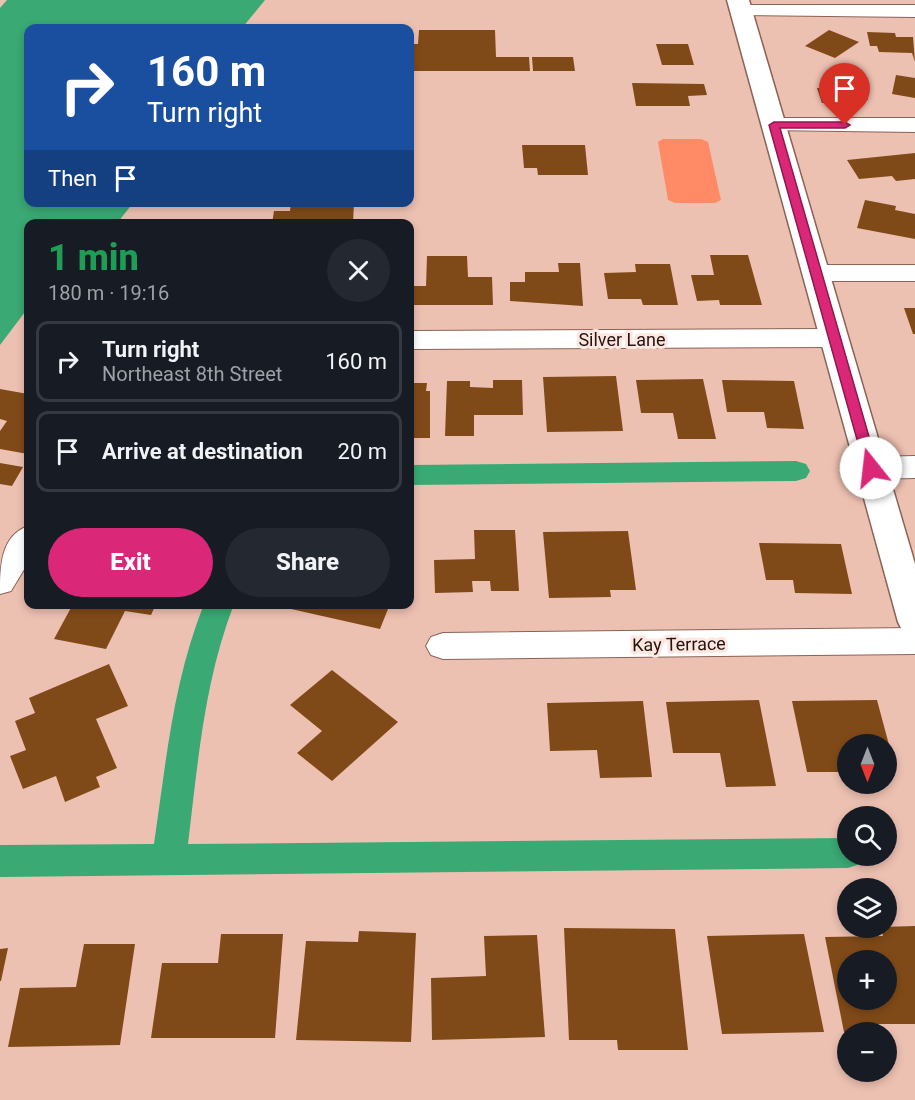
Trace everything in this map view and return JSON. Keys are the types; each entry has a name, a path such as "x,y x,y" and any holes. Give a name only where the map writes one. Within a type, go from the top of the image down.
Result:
{"street":[{"path":"915,10 740,6 915,622"},
{"path":"774,125 915,125"},
{"path":"816,273 915,273"},
{"name":"Silver Lane","path":"414,340 834,338"},
{"path":"871,468 915,467"},
{"path":"0,582 24,544"},
{"name":"Kay Terrace","path":"443,646 915,641"}],"shaded area":[{"path":"7,0 265,0 245,24 24,24 24,207 130,207 120,219 24,219 24,313 0,345 0,8"},
{"path":"663,139 701,139 708,142 721,200 715,203 675,203 668,200 658,142"}],"building":[{"path":"419,30 495,30 496,57 529,57 530,71 414,71 414,44 418,44"},
{"path":"829,30 859,42 835,58 805,46"},
{"path":"867,32 895,33 896,37 913,37 915,62 912,53 879,52 877,46 870,46"},
{"path":"656,44 688,44 694,65 662,65"},
{"path":"532,57 573,57 575,71 533,71"},
{"path":"896,75 915,78 915,98 892,94"},
{"path":"632,83 704,84 707,95 688,96 690,106 636,106"},
{"path":"817,88 864,88 868,100 822,103"},
{"path":"522,145 585,145 588,175 538,175 537,168 524,168"},
{"path":"915,153 915,179 896,181 892,176 859,179 847,160"},
{"path":"865,200 896,206 895,210 915,214 915,239 857,228"},
{"path":"290,207 354,207 353,219 273,219 274,211 290,211"},
{"path":"710,255 748,255 762,305 720,305 719,300 697,301 691,275 714,275"},
{"path":"427,256 467,256 468,277 492,277 493,305 414,305 414,286 426,286"},
{"path":"558,263 580,263 583,306 510,301 510,282 525,282 525,272 559,272"},
{"path":"635,264 670,264 678,305 643,305 641,299 608,299 604,273 636,272"},
{"path":"904,308 915,308 915,334 913,334"},
{"path":"616,376 623,431 547,432 543,377"},
{"path":"703,379 716,439 678,439 673,413 641,413 636,380"},
{"path":"493,380 522,380 523,415 474,415 474,436 445,436 447,381 470,381 470,387 493,388"},
{"path":"722,380 794,381 804,429 767,428 764,412 727,412"},
{"path":"414,383 427,383 426,391 430,391 430,438 414,438"},
{"path":"0,389 24,393 24,453 0,449 0,431 7,421 0,419"},
{"path":"0,463 23,467 12,486 0,484"},
{"path":"474,530 515,530 519,591 491,591 490,581 472,581 473,592 435,593 434,560 475,559"},
{"path":"628,531 636,590 610,590 611,597 549,598 543,532"},
{"path":"759,543 841,544 852,594 795,593 793,580 766,580"},
{"path":"70,609 154,609 151,615 125,611 106,649 54,639"},
{"path":"291,609 388,609 380,629"},
{"path":"109,664 128,706 96,719 117,768 96,777 100,787 65,802 56,776 23,789 10,756 26,750 15,721 35,713 29,698"},
{"path":"332,670 398,722 332,781 297,753 322,731 290,705"},
{"path":"759,700 776,786 726,787 720,753 673,753 666,702"},
{"path":"877,700 886,734 837,734 837,772 807,772 792,701"},
{"path":"643,701 652,777 600,778 597,750 550,751 547,703"},
{"path":"915,926 915,1024 842,1022 840,1010 897,1010 897,950 837,950 837,997 825,937 897,938 897,927"},
{"path":"564,928 675,929 688,1050 618,1050 617,1040 569,1040"},
{"path":"359,931 416,933 411,1042 296,1040 306,941 358,942"},
{"path":"221,934 283,934 275,1038 151,1038 162,963 218,963"},
{"path":"804,934 824,1032 722,1034 707,936"},
{"path":"537,935 545,1037 432,1040 431,978 486,976 484,936"},
{"path":"84,944 135,944 120,1045 8,1047 20,988 76,987"},
{"path":"8,948 1,981 0,981 0,949"}],"waterway":[{"path":"414,475 796,471"},
{"path":"169,859 191,696 208,633 217,609"},
{"path":"169,859 837,853"},
{"path":"0,861 169,859"}],"route":[{"path":"845,125 774,125 871,468"}]}
